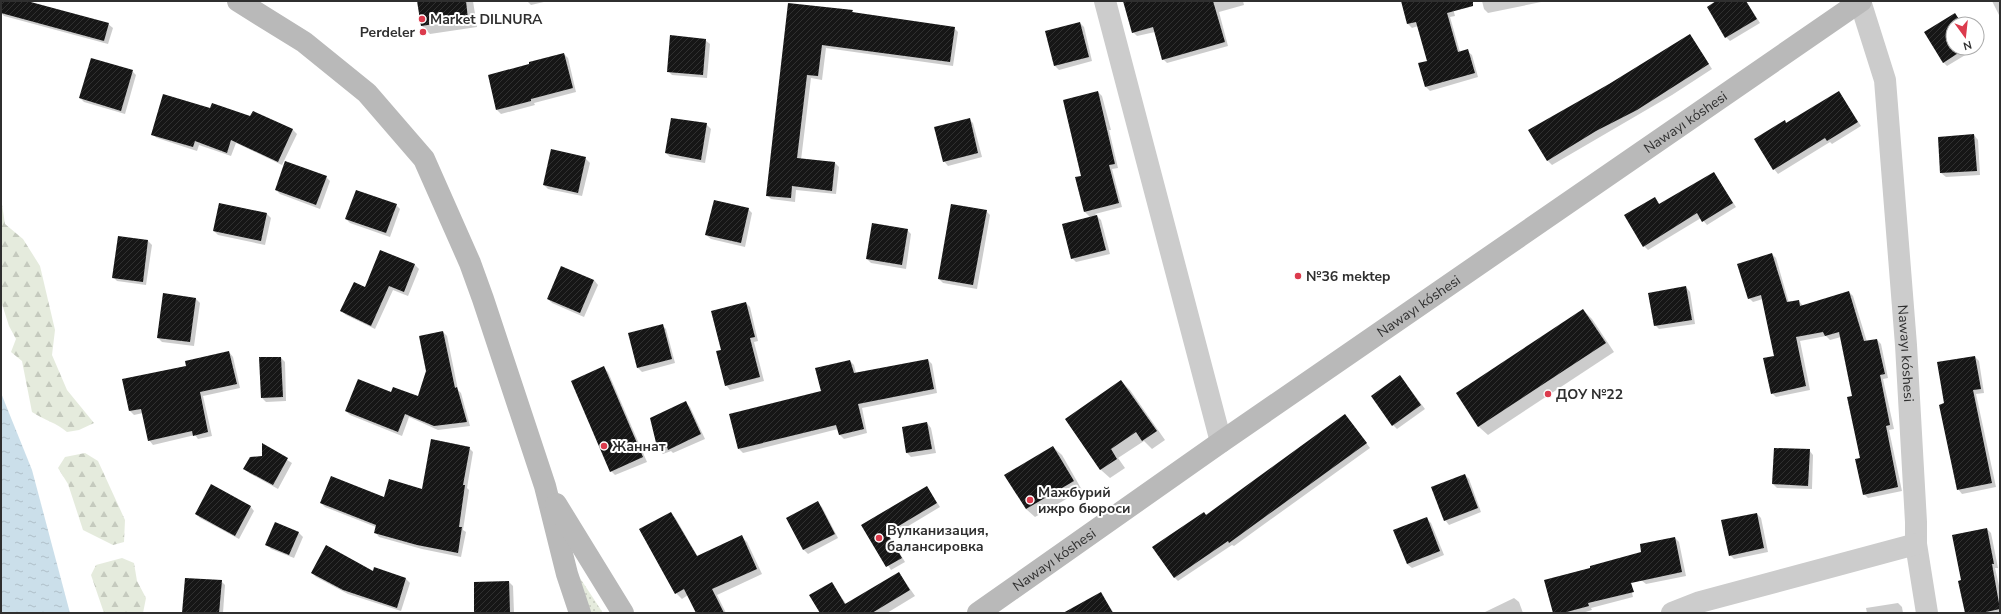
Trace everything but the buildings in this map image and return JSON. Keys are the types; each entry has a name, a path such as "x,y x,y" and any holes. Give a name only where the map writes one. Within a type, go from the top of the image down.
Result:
{"main road":[{"path":"238,1 304,42 367,92 424,159 470,263 544,486 567,574 580,613"},
{"name":"Nawayı kóshesi","path":"978,613 1221,442 1861,1"},
{"path":"544,486 623,613"}],"street":[{"path":"1105,1 1221,442"},
{"name":"Nawayı kóshesi","path":"1861,1 1885,80 1906,345 1916,544 1927,613"},
{"path":"1672,613 1700,602 1916,544"}],"green space":[{"path":"1,198 5,224 23,239 40,266 55,330 52,355 67,390 94,423 79,430 67,432 59,426 32,412 22,361 11,352 16,339 9,326 1,301"},
{"path":"85,453 98,461 125,520 124,542 113,545 83,530 68,484 58,468 65,457"},
{"path":"122,558 134,563 137,581 146,598 143,613 104,613 91,575 96,565"},
{"path":"576,572 603,613 590,613"}],"water":[{"path":"1,393 32,470 70,613 1,613"}],"place":[{"name":"Market DILNURA","path":"422,19"},
{"name":"Perdeler","path":"423,32"},
{"name":"№36 mektep","path":"1298,276"},
{"name":"ДОУ №22","path":"1548,394"},
{"name":"Жаннат","path":"604,446"},
{"name":"Мажбурий ижро бюроси","path":"1030,500"},
{"name":"Вулканизация, балансировка","path":"879,538"}]}
